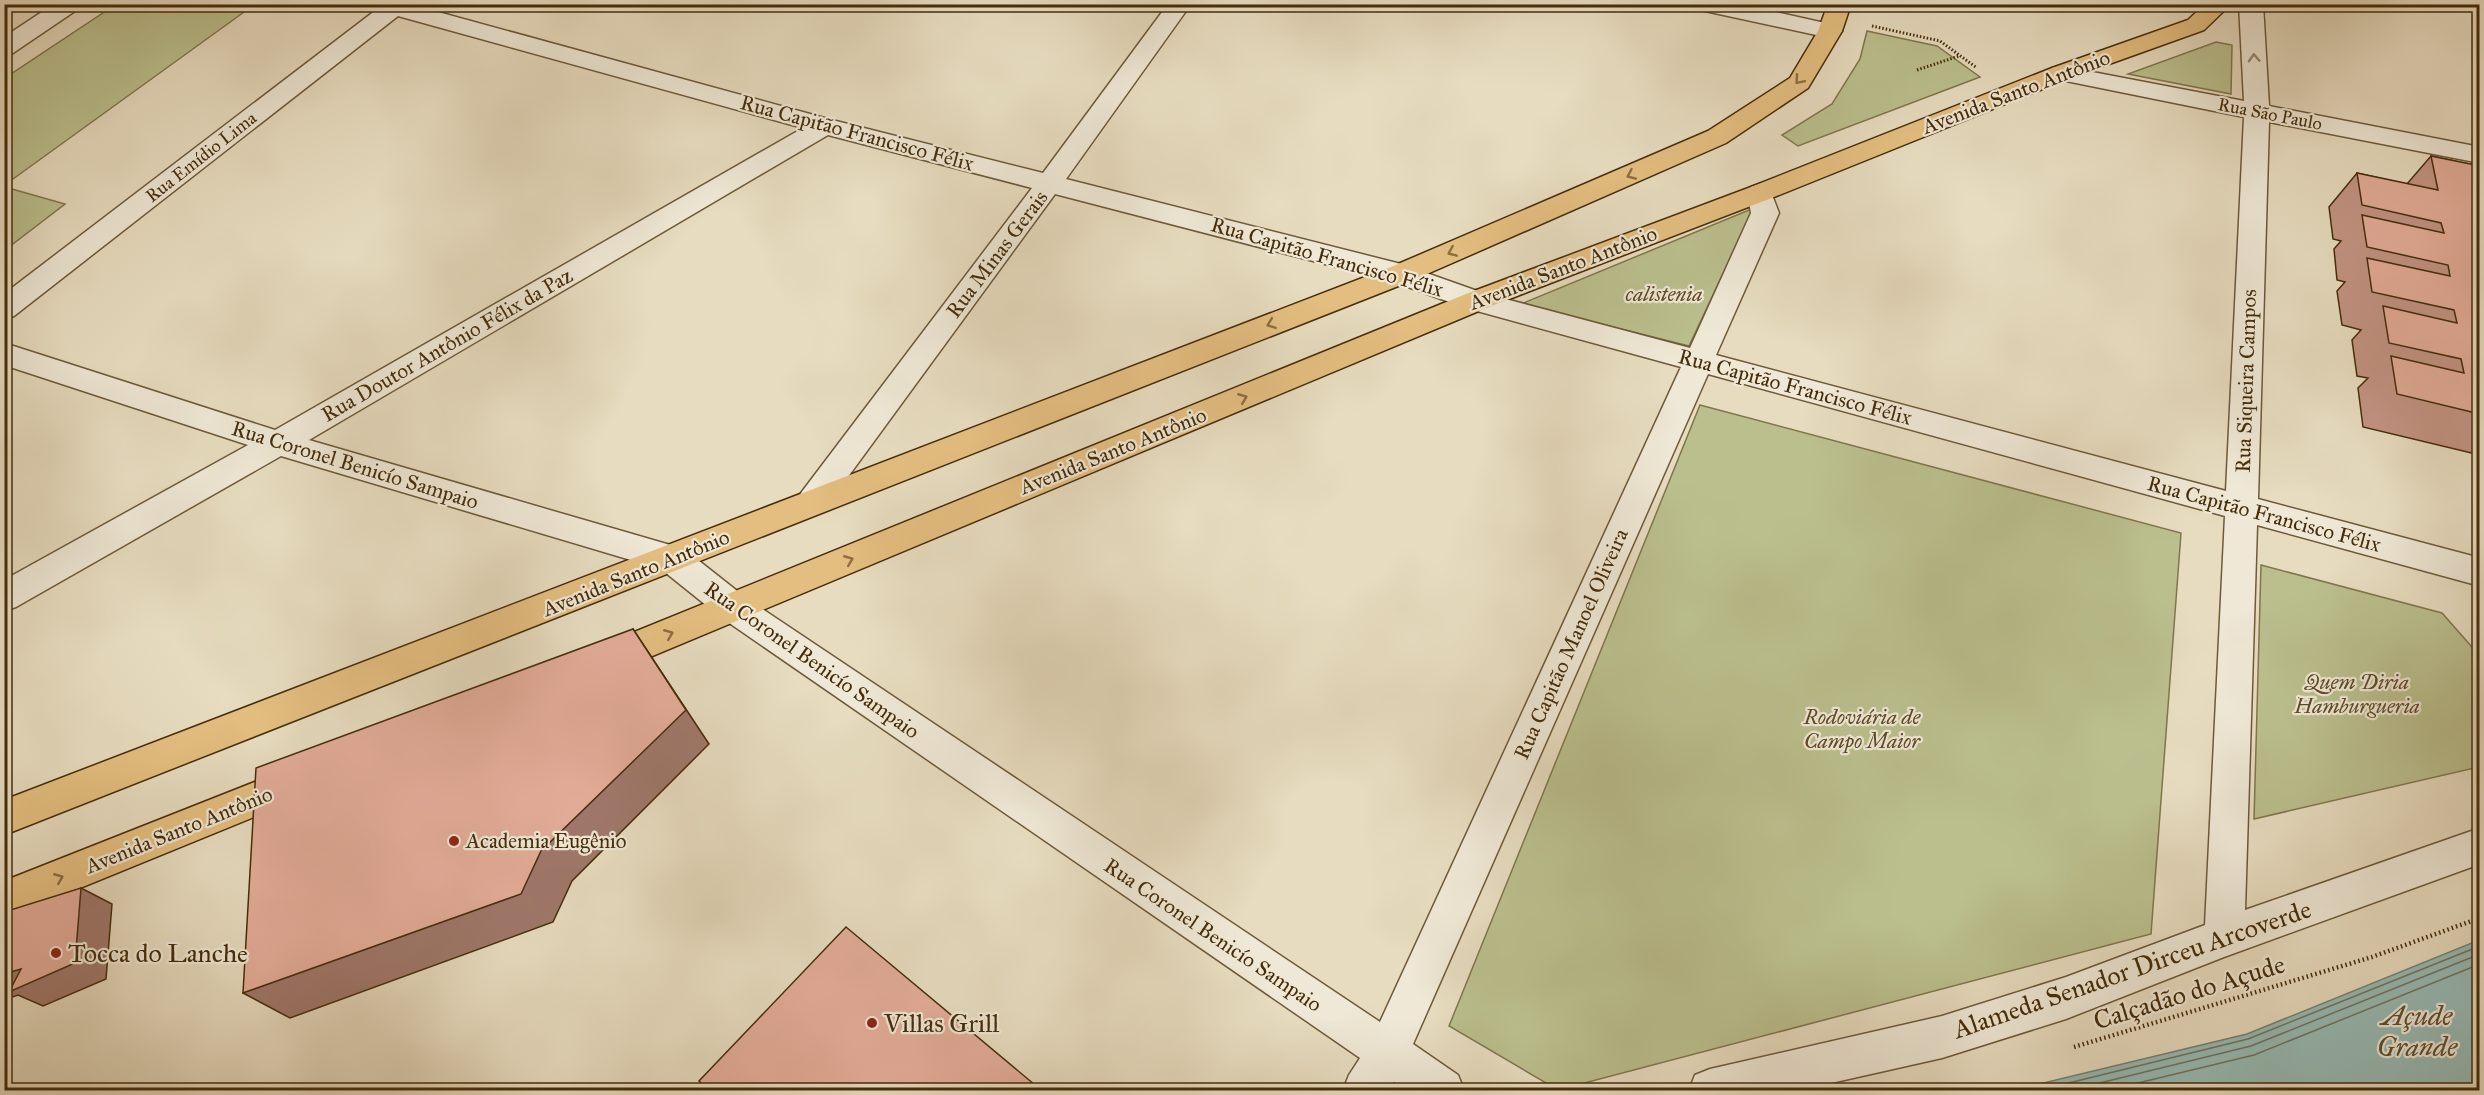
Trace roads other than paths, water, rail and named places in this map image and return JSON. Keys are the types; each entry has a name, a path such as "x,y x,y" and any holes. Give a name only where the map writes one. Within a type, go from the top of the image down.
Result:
{"main road":[{"name":"Avenida Santo Antônio","path":"579,670 1476,301 1760,193 2061,73 2196,25 2220,4"},
{"name":"Avenida Santo Antônio","path":"4,818 1401,274 1717,137 1800,83 1835,18"},
{"name":"Avenida Santo Antônio","path":"4,900 325,772"}],"street":[{"path":"4,48 70,4"},
{"name":"Rua Minas Gerais","path":"812,502 1180,4"},
{"path":"1705,4 1835,18"},
{"name":"Rua Siqueira Campos","path":"2224,937 2257,111 2251,4"},
{"name":"Rua Capitão Francisco Félix","path":"391,6 825,126 1401,274 1476,301 2480,572"},
{"name":"Rua Emídio Lima","path":"4,309 391,6"},
{"name":"Rua São Paulo","path":"2061,73 2480,154"},
{"name":"Rua Doutor Antônio Félix da Paz","path":"4,597 278,443 825,126"},
{"name":"Rua Capitão Manoel Oliveira","path":"1364,1090 1387,1054 1700,361 1765,213 1760,193"},
{"name":"Rua Coronel Benicío Sampaio","path":"4,354 278,443 672,559 734,608 1443,1090"},
{"name":"Alameda Senador Dirceu Arcoverde","path":"1710,1090 1942,1037 2066,998 2224,937 2480,846"}],"water":[{"name":"Açude Grande","path":"2479,940 2479,1090 2014,1090 2247,1034"}],"place":[{"name":"Academia Eugênio","path":"454,841"},
{"name":"Tocca do Lanche","path":"56,953"},
{"name":"Villas Grill","path":"872,1023"}],"park label":[{"name":"calistenia","path":"1664,294"},
{"name":"Quem Diria Hamburgueria","path":"2357,694"},
{"name":"Rodoviária de Campo Maior","path":"1862,729"}]}
